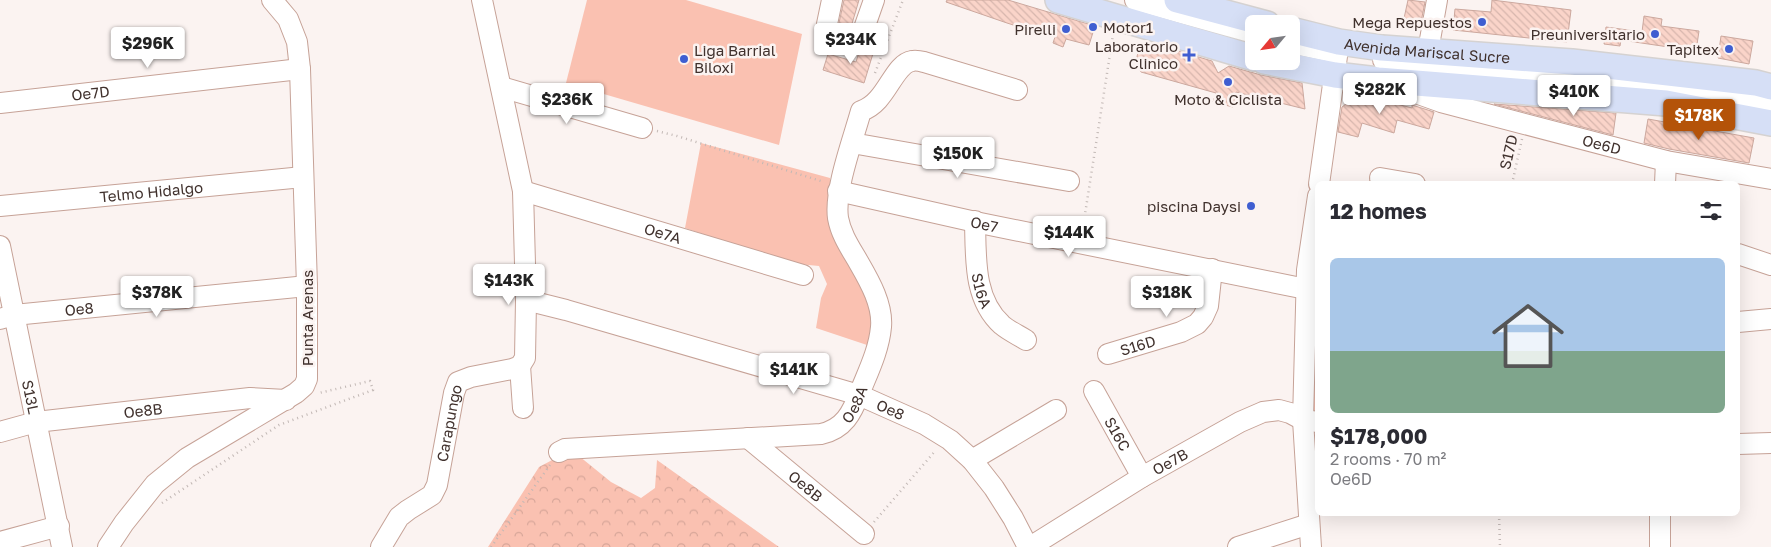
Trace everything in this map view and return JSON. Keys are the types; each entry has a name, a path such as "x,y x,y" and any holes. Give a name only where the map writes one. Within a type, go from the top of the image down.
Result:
{"main road":[{"path":"1058,0 1245,55"},
{"path":"1180,0 1245,18"},
{"name":"Avenida Mariscal Sucre","path":"1300,35 1378,80 1666,103 1771,123"},
{"name":"Avenida Mariscal Sucre","path":"1300,60 1428,51 1572,62 1771,86"}],"street":[{"name":"Punta Arenas","path":"108,547 124,523 155,484 188,458 286,400 304,386 307,379 307,286 300,69 297,42 288,19 272,0"},
{"path":"482,0 523,190 526,300 525,358 520,366 522,408"},
{"path":"832,0 827,24 828,34 834,39 851,43 861,37 874,0"},
{"path":"1090,0 1245,44"},
{"path":"1135,0 1245,31"},
{"path":"1428,51 1437,0"},
{"path":"1300,46 1337,58 1394,70 1562,85 1717,102 1771,114"},
{"path":"1300,56 1383,60 1674,85 1771,101"},
{"path":"1319,181 1337,58"},
{"name":"Oe8A","path":"559,452 565,448 827,432 840,427 846,421 859,395 879,341 882,325 871,285 842,232 838,218 839,189 861,111 876,103 901,68 912,61 924,62 1018,90"},
{"name":"Oe7D","path":"0,103 300,69"},
{"name":"Oe6D","path":"1378,80 1441,102 1525,125 1666,160 1771,179"},
{"path":"501,88 642,128"},
{"path":"852,143 1069,181"},
{"path":"1665,181 1666,160"},
{"name":"Telmo Hidalgo","path":"0,206 303,177"},
{"path":"1380,178 1398,181"},
{"name":"Oe7","path":"839,189 975,222 1306,289"},
{"name":"Oe7A","path":"523,190 803,275"},
{"name":"S16A","path":"975,222 978,276 982,295 991,312 1002,325 1026,340"},
{"path":"1311,547 1309,524 1311,325 1306,289 1313,265 1315,237"},
{"name":"S13L","path":"0,246 7,316 36,422 62,547"},
{"path":"1740,255 1771,265"},
{"name":"S16D","path":"1108,354 1181,332 1197,324 1208,306 1212,269"},
{"name":"Oe8","path":"7,316 307,286"},
{"name":"Oe8","path":"526,300 859,395 924,424 947,438 972,460 994,488 1029,547"},
{"path":"1740,322 1771,319"},
{"name":"Carapungo","path":"381,547 399,517 432,496 437,485 454,393 458,382 470,377 520,366"},
{"name":"S16C","path":"1094,391 1142,477"},
{"name":"Oe8B","path":"0,432 36,422 250,398 286,400"},
{"path":"972,460 1056,410"},
{"name":"Oe7B","path":"1029,547 1142,477 1240,422 1264,412 1279,410 1310,421"},
{"name":"Oe8B","path":"748,438 864,534"},
{"path":"1740,444 1771,443"},
{"path":"1660,516 1660,547"},
{"path":"1238,547 1309,524"},
{"path":"0,542 58,526"}],"path":[{"path":"875,74 903,0"},
{"path":"1082,236 1113,33"},
{"name":"S17D","path":"1513,181 1525,125"},
{"path":"642,128 677,136 839,189"},
{"path":"160,504 279,425 373,390 370,381 314,394"},
{"path":"864,534 947,438"},
{"path":"491,547 559,452"},
{"path":"1499,516 1500,547"}],"green space":[{"name":"Liga Barrial Biloxi","path":"587,0 686,0 802,34 779,145 566,83"},
{"path":"701,143 830,178 830,212 860,274 875,320 870,346 816,328 821,298 827,284 819,266 788,263 685,228"},
{"path":"1315,332 1315,414 1310,414"},
{"path":"579,456 611,482 641,498 655,488 657,460 779,547 488,547 539,467 556,458"}],"building":[{"path":"844,0 859,0 851,27 839,23"},
{"path":"947,0 1008,0 1095,26 1089,45 1066,39 1063,47 1053,43 1056,34 1027,26 1026,29 946,2"},
{"path":"1408,0 1425,2 1420,27 1403,23"},
{"path":"1492,0 1571,10 1567,42 1453,30 1455,9 1491,12"},
{"path":"1644,16 1662,19 1661,26 1699,31 1696,51 1621,40 1620,46 1604,44 1606,27 1642,32"},
{"name":"Tapitex","path":"1721,36 1753,41 1749,64 1718,58"},
{"path":"1148,42 1212,61 1218,73 1229,66 1261,75 1302,83 1305,109 1236,92 1233,107 1213,102 1216,93 1141,72 1136,61 1139,48"},
{"path":"869,45 875,47 864,83 823,70 828,54 856,62 859,52"},
{"path":"1371,94 1369,97 1412,108 1412,105 1434,112 1429,129 1397,120 1394,133 1362,123 1358,137 1338,132 1342,107 1355,97"},
{"path":"1494,104 1616,113 1613,135"},
{"path":"1648,119 1754,138 1749,163 1644,143"}],"place":[{"name":"Mega Repuestos","path":"1482,22"},
{"name":"Motor1","path":"1093,27"},
{"name":"Pirelli","path":"1066,29"},
{"name":"Preuniversitario","path":"1655,34"},
{"name":"Tapitex","path":"1729,49"},
{"name":"Laboratorio Clinico","path":"1189,55"},
{"name":"Liga Barrial Biloxi","path":"684,59"},
{"name":"Moto & Ciclista","path":"1228,82"},
{"name":"piscina Daysi","path":"1251,206"}]}
